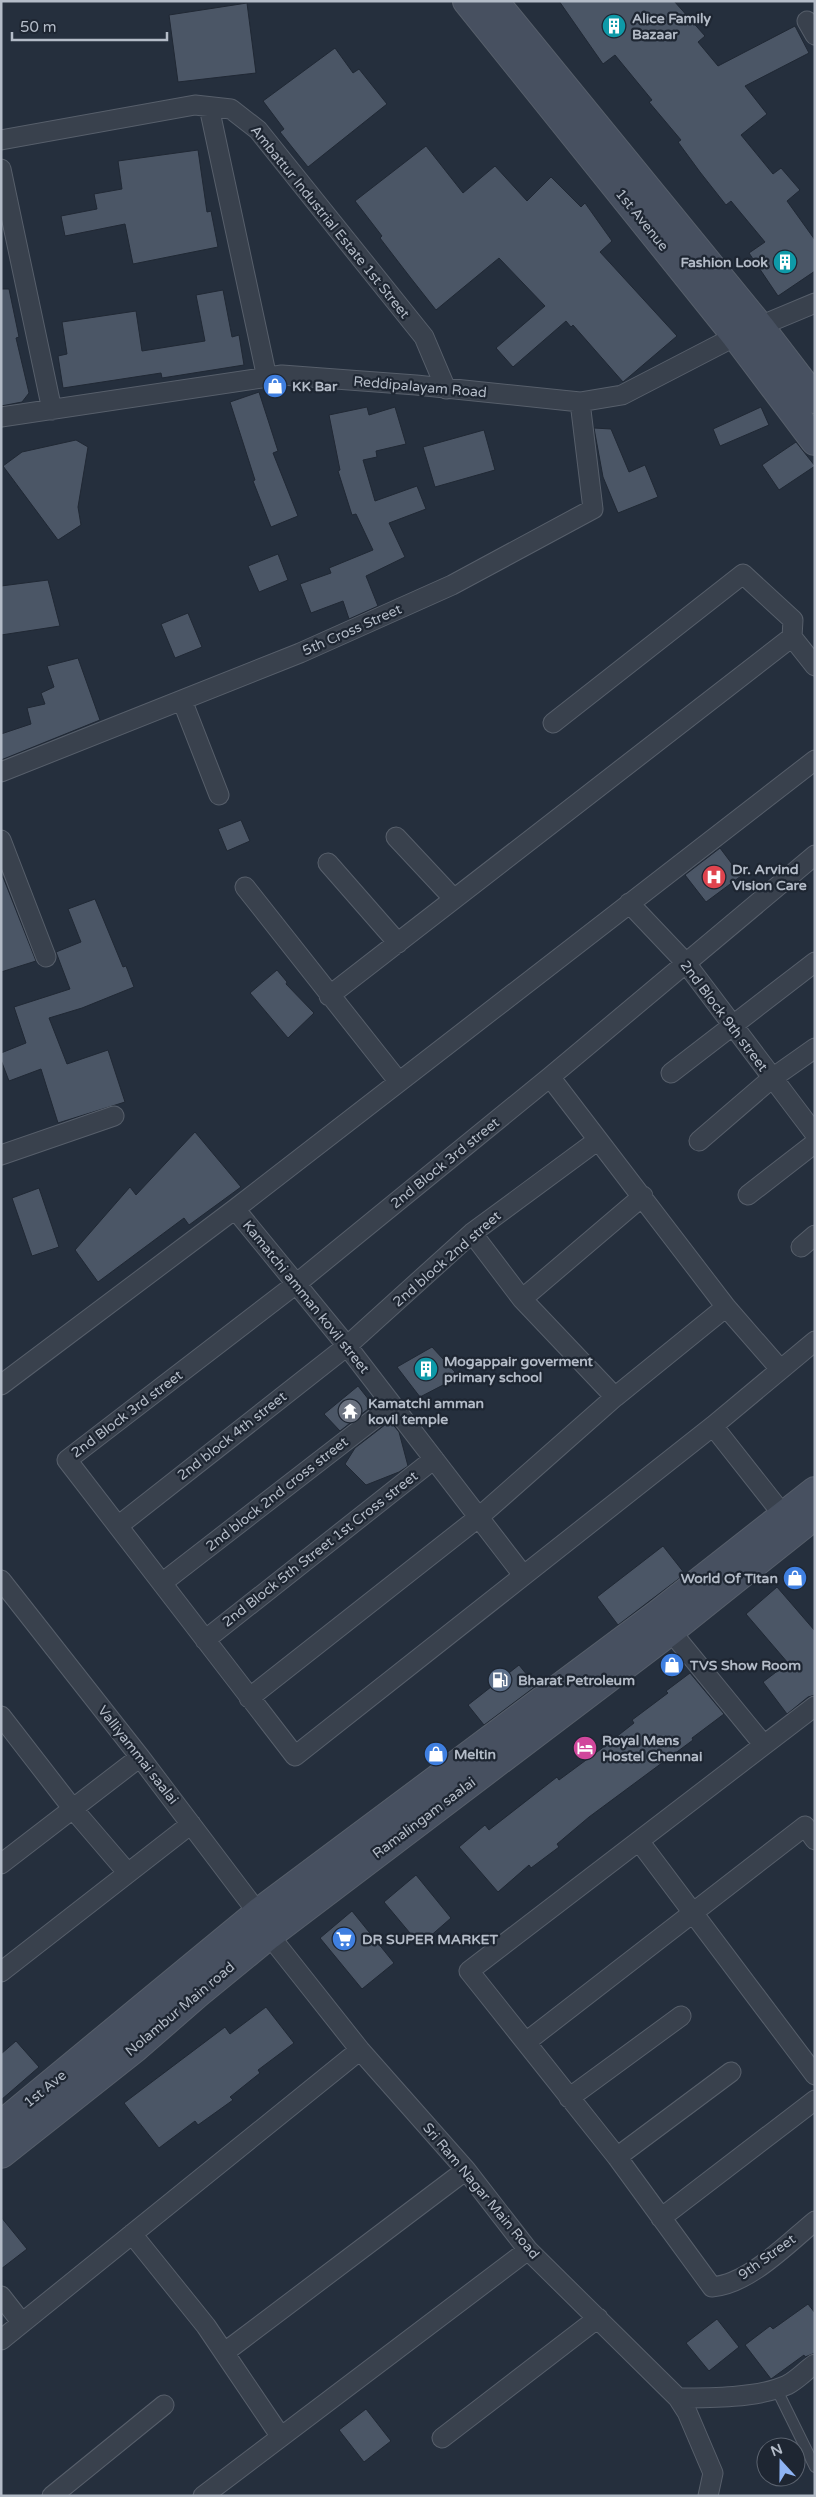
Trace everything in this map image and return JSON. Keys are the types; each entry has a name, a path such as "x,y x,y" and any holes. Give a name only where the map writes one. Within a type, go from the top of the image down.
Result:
{"main road":[{"name":"1st Avenue","path":"467,1 748,332 815,399"},
{"name":"1st Avenue","path":"494,1 748,332 815,441"},
{"name":"Ramalingam saalai","path":"263,1924 536,1720 798,1520 815,1491"},
{"name":"1st Ave","path":"1,2125 88,2053 263,1924"},
{"name":"Nolambur Main road","path":"1,2154 90,2083 263,1924"}],"street":[{"name":"Ambattur Industrial Estate 1st Street","path":"1,140 195,106 231,109 258,130 424,337 446,389"},
{"path":"209,107 267,378"},
{"path":"1,169 52,410"},
{"name":"Reddipalayam Road","path":"1,417 282,375 580,402 622,395 748,332 815,303"},
{"name":"5th Cross Street","path":"1,772 300,653 452,585 593,510 580,402"},
{"path":"554,723 743,574 793,620 792,637 815,666"},
{"path":"330,996 792,637"},
{"path":"182,700 219,795"},
{"path":"1,1385 235,1209 815,760"},
{"path":"396,837 454,899"},
{"path":"1,840 46,956"},
{"name":"2nd Block 3rd street","path":"118,1526 67,1460 296,1284 550,1077 815,855"},
{"path":"328,863 398,943"},
{"path":"245,887 399,1082"},
{"name":"2nd Block 9th street","path":"629,903 685,962 771,1079 815,1134"},
{"path":"672,1073 815,962"},
{"path":"699,1141 771,1079 815,1048"},
{"path":"550,1077 726,1308 780,1369"},
{"path":"1,1155 114,1116"},
{"name":"2nd block 2nd street","path":"347,1346 472,1233 598,1140"},
{"path":"748,1195 815,1143"},
{"path":"522,1300 642,1196"},
{"name":"Kamatchi amman kovil street","path":"235,1209 347,1346 523,1576"},
{"path":"472,1233 522,1300 615,1397"},
{"path":"801,1247 815,1235"},
{"path":"249,1698 479,1517 615,1397 726,1308"},
{"path":"118,1526 295,1756 712,1426 815,1341"},
{"name":"2nd block 4th street","path":"118,1526 347,1346"},
{"name":"2nd block 2nd cross street","path":"162,1583 392,1404"},
{"path":"712,1426 798,1520"},
{"name":"2nd Block 5th Street 1st Cross street","path":"205,1640 434,1459"},
{"name":"Valliyammai saalai","path":"1,1580 140,1757 263,1924"},
{"path":"664,1623 763,1744"},
{"path":"815,1706 469,1971 617,2157 661,2218 815,2100"},
{"path":"1,1716 73,1808 127,1872"},
{"path":"1,1864 140,1757"},
{"path":"1,1972 191,1824"},
{"path":"526,2042 805,1826 815,1840"},
{"path":"639,1841 815,2074"},
{"name":"Sri Ram Nagar Main Road","path":"263,1924 360,2050 466,2170 528,2250 683,2405 713,2473 708,2496"},
{"path":"569,2098 681,2016"},
{"path":"1,2340 360,2050"},
{"path":"617,2157 731,2072"},
{"path":"226,2352 466,2170"},
{"name":"9th Street","path":"661,2218 712,2287 726,2286 747,2275 815,2221"},
{"path":"132,2234 226,2352 281,2437"},
{"path":"203,2496 528,2250"},
{"path":"1,2296 22,2323"},
{"path":"442,2438 598,2318"},
{"path":"683,2405 776,2388 788,2384 815,2364"},
{"path":"52,2496 164,2405"}],"lane":[{"path":"776,2388 815,2467"}],"building":[{"path":"559,1 674,1 705,36 698,42 718,66 795,26 809,53 745,86 767,114 741,135 773,174 781,168 800,190 787,201 815,240 815,271 778,296 749,253 765,242 731,201 726,205 678,142 681,140 649,102 652,100 615,55 603,64"},
{"path":"247,3 256,73 178,82 169,15"},
{"path":"335,48 353,73 359,69 387,104 308,167 280,132 284,129 263,101"},
{"path":"426,146 463,193 495,166 527,201 551,177 581,207 585,203 612,241 600,252 677,336 623,382 573,325 571,327 566,321 513,367 496,348 545,306 499,258 436,310 380,238 382,236 355,201"},
{"path":"198,150 207,212 211,211 218,247 133,264 125,224 65,236 61,216 97,209 94,194 122,189 118,161"},
{"path":"1,289 9,289 19,337 16,338 29,393 22,402 1,406"},
{"path":"223,290 232,337 239,335 244,365 162,378 161,373 63,388 58,356 67,354 62,322 136,311 142,351 205,341 196,295"},
{"path":"259,392 278,451 273,453 298,516 271,527 253,481 255,480 230,402"},
{"path":"367,407 369,415 395,407 406,444 376,451 377,457 363,460 375,501 417,486 426,509 389,523 405,557 366,576 378,606 349,619 343,601 311,613 300,584 331,573 329,568 373,550 356,514 352,515 338,471 340,470 329,415"},
{"path":"761,407 769,425 720,446 713,429"},
{"path":"594,428 611,429 629,472 645,465 658,497 618,513 603,477"},
{"path":"484,430 495,470 435,487 423,447"},
{"path":"76,440 88,447 78,507 81,525 58,540 3,466 22,452"},
{"path":"796,442 815,466 779,490 762,465"},
{"path":"278,554 288,580 259,592 248,566"},
{"path":"48,580 60,626 1,635 1,586"},
{"path":"188,613 202,647 175,658 161,624"},
{"path":"78,658 100,720 1,760 1,734 31,724 27,708 45,704 41,693 54,687 47,666"},
{"path":"241,820 250,841 227,851 218,829"},
{"path":"720,848 741,876 706,902 685,875"},
{"path":"1,877 3,877 36,961 1,972"},
{"path":"95,899 123,967 126,966 134,987 82,1008 49,1018 67,1064 108,1050 125,1102 58,1123 41,1069 9,1081 1,1060 1,1053 26,1043 14,1007 70,989 56,952 81,942 68,909"},
{"path":"277,970 287,982 286,984 314,1013 288,1038 250,993"},
{"path":"195,1132 241,1187 189,1225 184,1218 98,1282 75,1250 130,1187 136,1195"},
{"path":"39,1188 59,1247 32,1256 12,1198"},
{"name":"Mogappair goverment primary school","path":"432,1347 455,1372 445,1384 420,1397 397,1367"},
{"name":"Kamatchi amman kovil temple","path":"358,1386 373,1405 340,1431 324,1414"},
{"path":"390,1421 399,1432 408,1466 399,1472 366,1485 345,1464 355,1448"},
{"path":"663,1546 685,1574 618,1625 597,1597"},
{"path":"777,1587 815,1631 815,1695 808,1697 787,1714 763,1682 788,1663 746,1614"},
{"path":"519,1665 536,1686 484,1725 468,1705"},
{"path":"690,1673 724,1714 692,1738 693,1740 589,1817 557,1844 559,1847 531,1868 529,1865 498,1892 459,1847 485,1825 489,1830 557,1777 559,1780 597,1752 634,1723 632,1720 668,1693 666,1691"},
{"path":"416,1875 451,1918 420,1945 384,1902"},
{"path":"352,1911 394,1963 362,1989 320,1938"},
{"path":"266,2007 294,2043 258,2070 260,2073 230,2097 233,2100 198,2125 195,2121 159,2148 124,2103 225,2027 230,2034"},
{"path":"16,2041 39,2067 1,2100 1,2054"},
{"path":"1,2217 27,2249 1,2269"},
{"path":"808,2304 815,2313 815,2353 805,2357 804,2355 771,2379 745,2345 770,2326 773,2329"},
{"path":"717,2319 739,2347 709,2371 686,2343"},
{"path":"366,2409 391,2441 364,2462 339,2430"}],"place":[{"name":"Alice Family Bazaar","path":"614,26"},
{"name":"Fashion Look","path":"785,262"},
{"name":"KK Bar","path":"275,386"},
{"name":"Dr. Arvind Vision Care","path":"714,877"},
{"name":"Mogappair goverment primary school","path":"426,1369"},
{"name":"Kamatchi amman kovil temple","path":"350,1411"},
{"name":"World Of Titan","path":"795,1578"},
{"name":"TVS Show Room","path":"672,1665"},
{"name":"Bharat Petroleum","path":"500,1680"},
{"name":"Royal Mens Hostel Chennai","path":"585,1748"},
{"name":"Meltin","path":"436,1754"},
{"name":"DR SUPER MARKET","path":"344,1939"}]}
